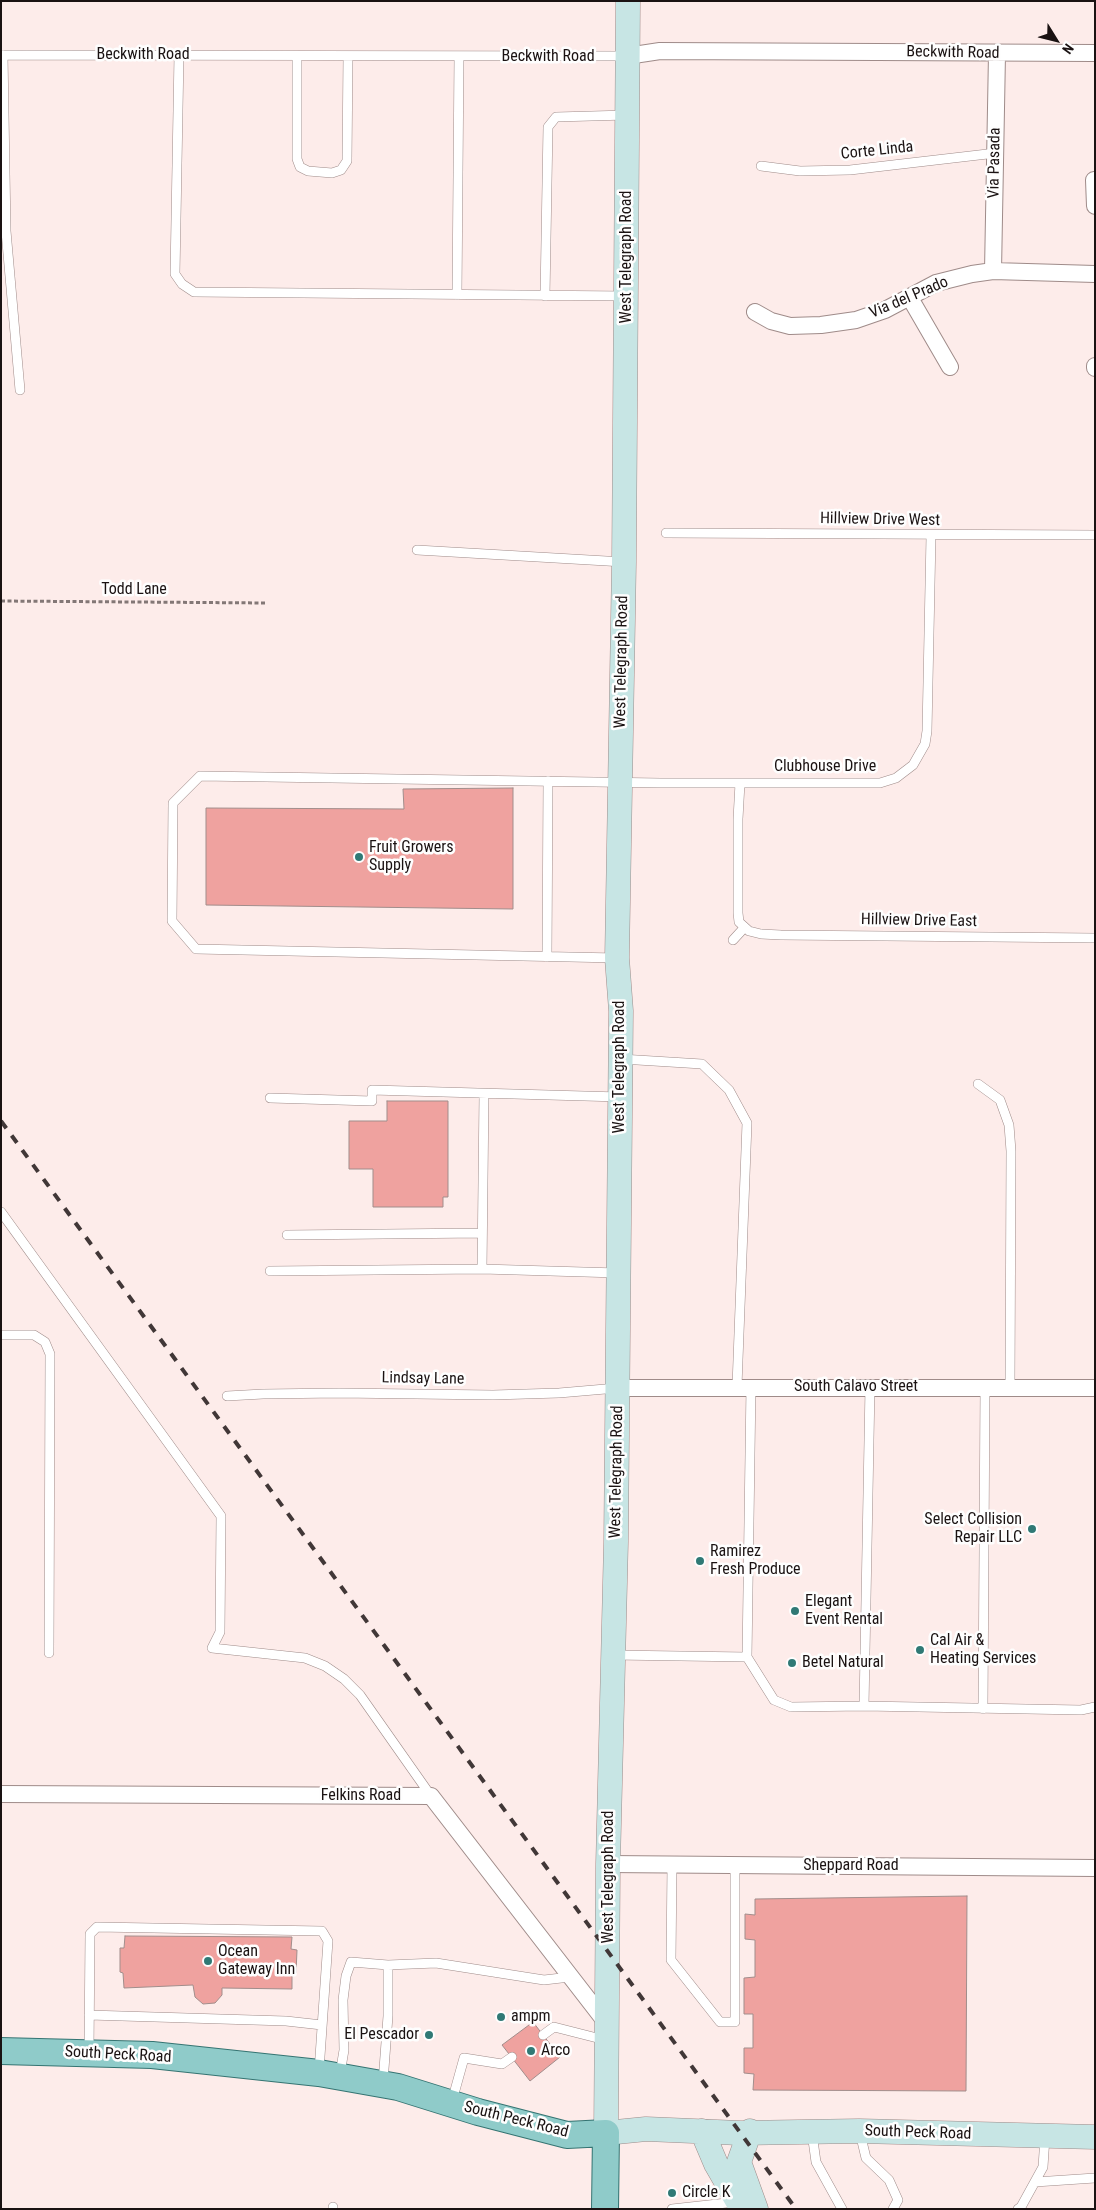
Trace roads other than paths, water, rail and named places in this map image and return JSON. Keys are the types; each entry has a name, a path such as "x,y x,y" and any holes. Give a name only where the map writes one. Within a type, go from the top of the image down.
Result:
{"main road":[{"name":"West Telegraph Road","path":"606,2133 608,1864 614,1655 618,1388 621,1011 617,958 624,562 628,1"},
{"name":"South Peck Road","path":"1,2051 152,2055 329,2074 382,2084 567,2135 646,2129 750,2132 952,2132 1044,2137 1095,2137"},
{"path":"702,2131 716,2164 745,2207"},
{"path":"745,2207 739,2162 750,2132"},
{"path":"604,2209 606,2133"}],"street":[{"name":"Beckwith Road","path":"627,56 660,51 1095,53"},
{"name":"Via Pasada","path":"993,271 997,54"},
{"path":"1094,180 1095,206"},
{"name":"Via del Prado","path":"755,312 771,321 790,326 821,325 856,320 884,310 936,284 972,274 993,271 1095,274"},
{"path":"910,298 950,367"},
{"name":"South Calavo Street","path":"618,1388 744,1386 1095,1388"},
{"name":"Felkins Road","path":"1,1794 431,1796"},
{"path":"431,1796 570,1977 608,2032"},
{"name":"Sheppard Road","path":"608,1864 1095,1868"}],"lane":[{"name":"Beckwith Road","path":"2,55 627,56"},
{"path":"2,55 6,232 20,390"},
{"path":"179,56 175,274 182,284 194,292 627,296"},
{"path":"297,56 297,159 300,167 308,171 332,173 341,170 347,161 348,56"},
{"path":"457,295 459,56"},
{"path":"545,296 548,127 556,117 627,115"},
{"name":"Corte Linda","path":"761,166 800,171 850,170 996,153"},
{"name":"Hillview Drive West","path":"666,533 931,536 1095,535"},
{"name":"Clubhouse Drive","path":"617,958 196,949 172,921 173,803 200,776 740,783 880,783 896,778 913,765 921,754 927,731 931,536"},
{"path":"417,550 624,562"},
{"path":"547,957 548,781"},
{"path":"733,940 744,928 739,922 737,906 740,783"},
{"name":"Hillview Drive East","path":"744,928 760,934 1095,938"},
{"path":"621,1059 702,1064 729,1090 747,1123 744,1386 746,1657 774,1700 791,1707 864,1706 1082,1710 1095,1707"},
{"path":"978,1084 1000,1100 1009,1125 1011,1151 1010,1387"},
{"path":"270,1098 372,1101 372,1090 620,1097"},
{"path":"482,1269 484,1094"},
{"path":"1,1212 221,1516 220,1632 212,1648 305,1658 326,1666 344,1679 360,1695 431,1796"},
{"path":"287,1235 482,1233"},
{"path":"270,1271 482,1269 619,1273"},
{"path":"1,1335 34,1335 45,1342 50,1354 49,1653"},
{"path":"864,1706 870,1387"},
{"path":"983,1709 985,1387"},
{"name":"Lindsay Lane","path":"227,1396 339,1393 493,1395 560,1393 618,1388"},
{"path":"614,1655 746,1657"},
{"path":"672,1865 670,1960 720,2022 735,2022 735,1865"},
{"path":"89,2052 90,1934 97,1927 322,1931 328,1941 322,2025 329,2074"},
{"path":"329,2074 344,2050 344,1992 346,1976 351,1962 388,1965 436,1963 544,1980 570,1977"},
{"path":"382,2084 388,2016 388,1965"},
{"path":"88,2015 286,2021 322,2025"},
{"path":"543,2034 554,2026 608,2032"},
{"path":"451,2104 464,2058 502,2064 512,2057"},
{"path":"811,2131 816,2162 842,2209"},
{"path":"859,2131 866,2158 889,2180 898,2200 894,2209"},
{"path":"1018,2209 1021,2207 1043,2167 1044,2137"},
{"path":"1035,2182 1095,2178"},
{"path":"672,2209 745,2207"}],"railway":[{"path":"1,1121 796,2209"}],"place":[{"name":"Fruit Growers Supply","path":"359,857"},
{"name":"Select Collision Repair LLC","path":"1032,1529"},
{"name":"Ramirez Fresh Produce","path":"700,1561"},
{"name":"Elegant Event Rental","path":"795,1611"},
{"name":"Cal Air & Heating Services","path":"920,1650"},
{"name":"Betel Natural","path":"792,1663"},
{"name":"Ocean Gateway Inn","path":"208,1961"},
{"name":"ampm","path":"501,2017"},
{"name":"El Pescador","path":"429,2035"},
{"name":"Arco","path":"531,2051"},
{"name":"Circle K","path":"672,2193"}]}
